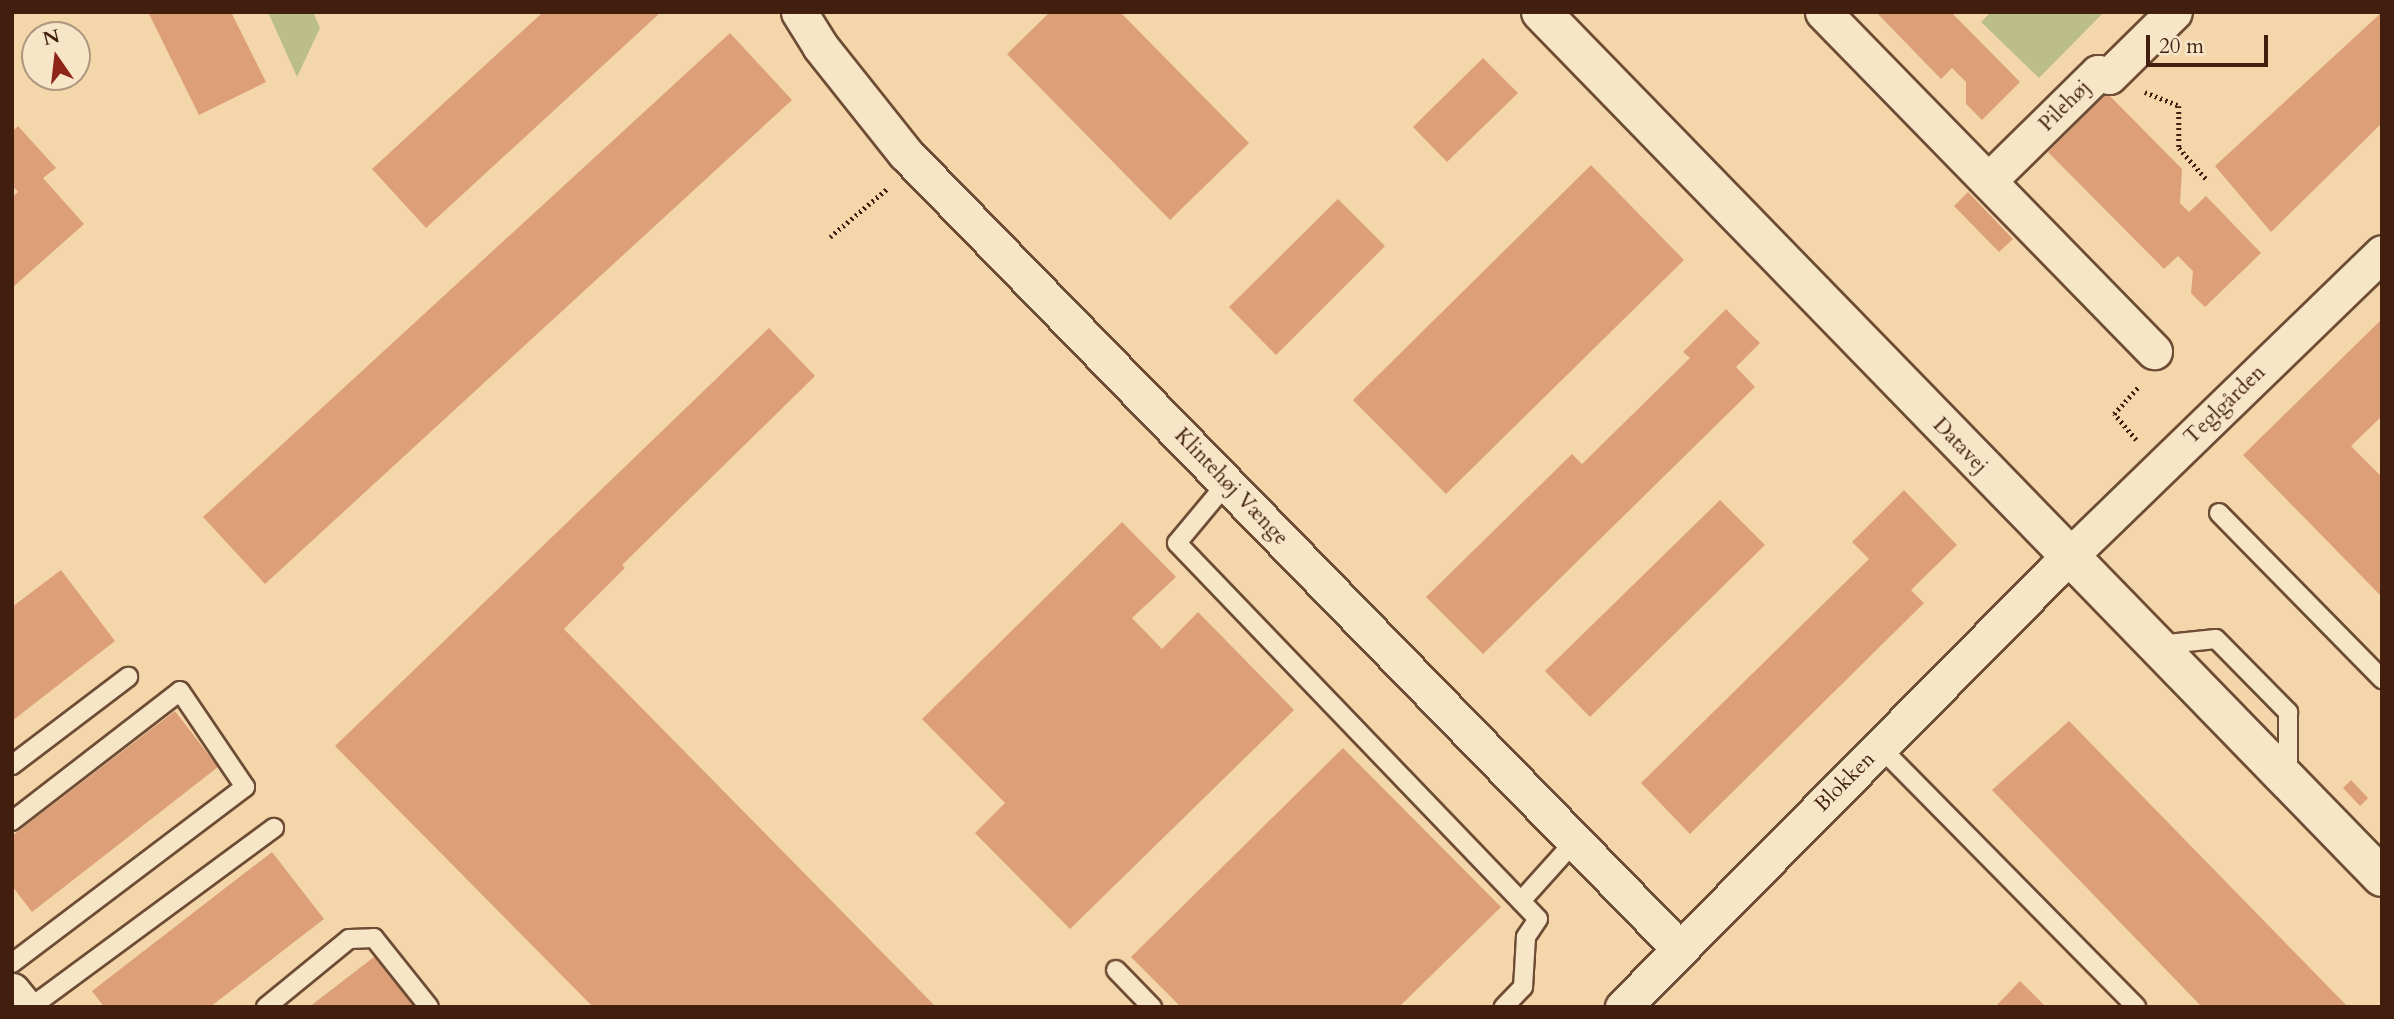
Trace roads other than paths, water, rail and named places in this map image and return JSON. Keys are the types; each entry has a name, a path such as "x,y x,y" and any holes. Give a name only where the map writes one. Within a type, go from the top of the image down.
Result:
{"street":[{"name":"Klintehøj Vænge","path":"799,12 820,46 906,154 1680,948"},
{"name":"Datavej","path":"1541,12 2382,877"},
{"path":"1823,12 2154,351"},
{"name":"Pilehøj","path":"1988,181 2098,72 2109,76 2174,12"},
{"name":"Teglgården","path":"2068,557 2382,253"},
{"name":"Blokken","path":"1623,1007 2068,557"},
{"path":"12,991 25,1007"}],"lane":[{"path":"1227,484 1177,543 1538,919 1526,937 1523,987 1504,1007"},
{"path":"2218,513 2382,679"},
{"path":"12,765 128,677"},
{"path":"12,821 180,691 246,787 12,963"},
{"path":"1880,747 2136,1007"},
{"path":"31,1007 274,828"},
{"path":"1521,901 1575,841"},
{"path":"266,1007 349,939 374,938 429,1007"},
{"path":"1116,970 1152,1007"}]}
